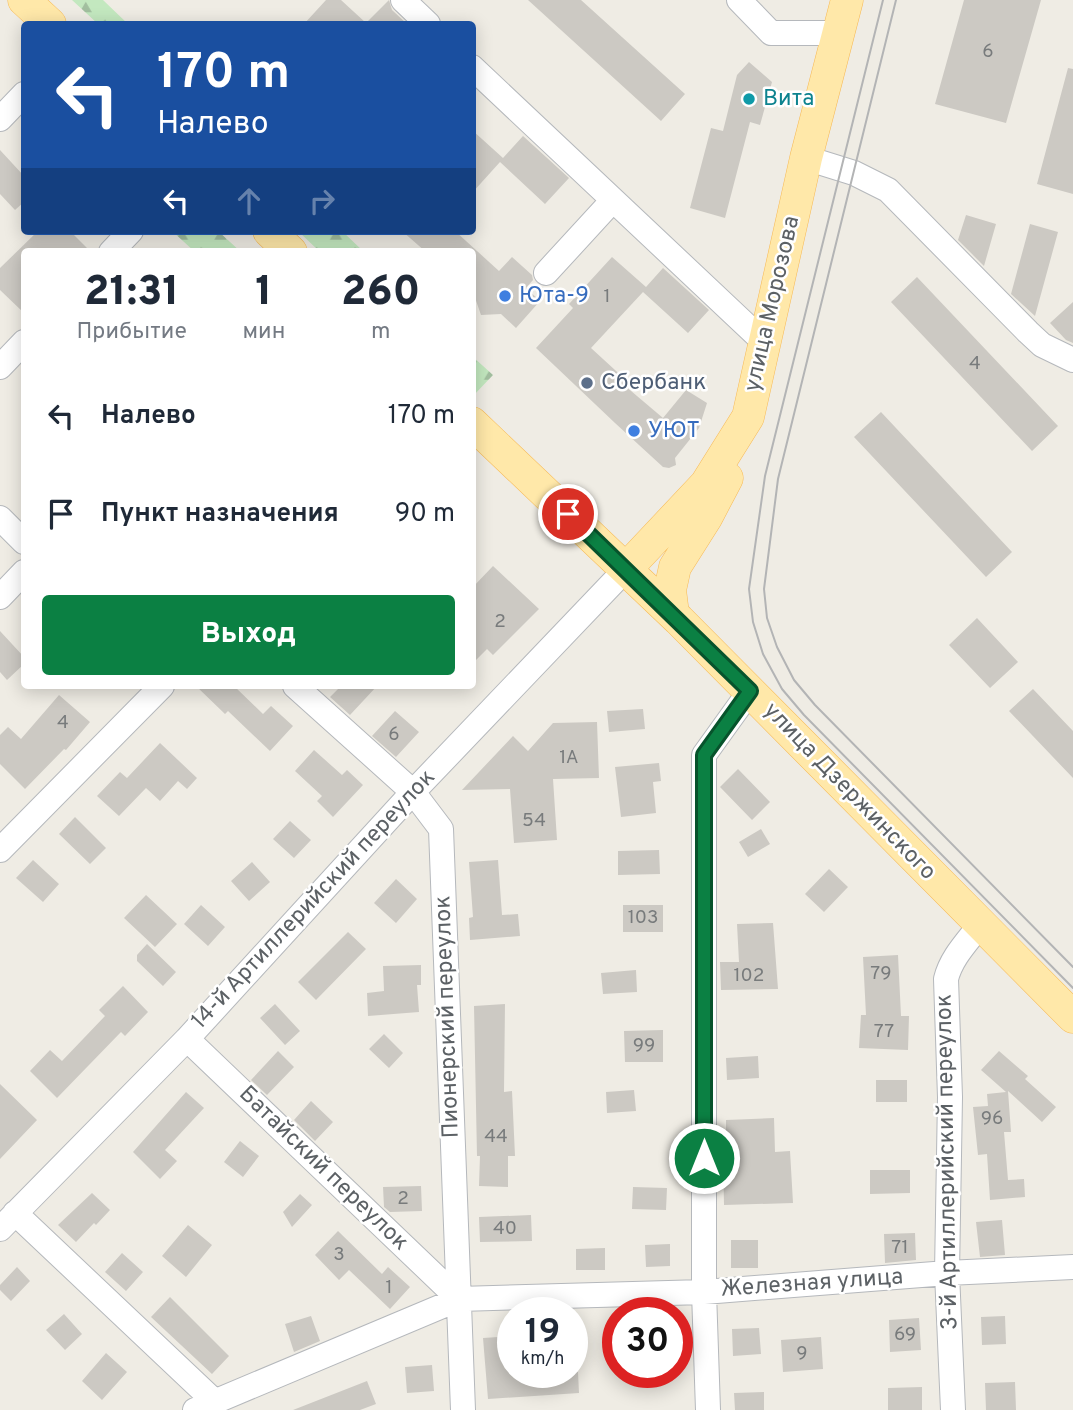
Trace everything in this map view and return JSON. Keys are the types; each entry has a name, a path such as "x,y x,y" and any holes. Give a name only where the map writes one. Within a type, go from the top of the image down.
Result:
{"main road":[{"path":"24,0 47,21"},
{"name":"улица Морозова","path":"626,569 706,484 748,417 806,158 847,0"},
{"path":"273,235 287,248"},
{"path":"673,614 670,590 674,567 725,484 748,417"},
{"name":"улица Дзержинского","path":"476,427 673,614 1073,1017"}],"street":[{"path":"403,0 425,21"},
{"path":"739,0 771,33 838,33"},
{"path":"476,71 764,342"},
{"path":"0,119 21,97"},
{"path":"806,158 854,173 888,190 1042,345 1073,360"},
{"path":"546,273 612,200"},
{"path":"115,248 127,235"},
{"path":"0,367 21,345"},
{"path":"0,518 21,539"},
{"name":"14-й Артиллерийский переулок","path":"8,1221 187,1039 413,792 626,569"},
{"path":"0,597 21,575"},
{"path":"0,850 159,689"},
{"name":"Пионерский переулок","path":"298,689 413,792 441,829 463,1410"},
{"path":"708,1410 704,1292 704,755 750,691"},
{"name":"3-й Артиллерийский переулок","path":"953,1410 947,1273 950,1097 946,979 948,968 980,925"},
{"name":"Батайский переулок","path":"187,1039 459,1299"},
{"path":"8,1221 208,1407"},
{"name":"Железная улица","path":"208,1407 459,1299 704,1292 947,1273 1073,1267"}],"green space":[{"path":"72,0 103,0 125,21 95,21"},
{"path":"176,235 222,235 237,248 191,248"},
{"path":"302,235 346,235 360,248 316,248"},
{"path":"476,360 493,375 476,393"}],"building":[{"path":"326,0 341,0 364,21 307,21"},
{"path":"389,0 392,10 404,21 368,21"},
{"path":"528,0 581,0 685,94 661,121"},
{"path":"964,0 1041,0 1006,123 935,104"},
{"path":"749,62 772,82 760,125 750,122 725,218 690,208 711,128 723,131 737,75"},
{"path":"1068,68 1073,69 1073,194 1037,184"},
{"path":"476,134 503,158 523,136 569,178 545,204 500,162 476,189"},
{"path":"0,150 21,173 21,205 15,210 0,194"},
{"path":"966,215 996,224 984,266 958,240"},
{"path":"1030,224 1058,232 1035,316 1011,294"},
{"path":"34,235 74,235 87,248 21,248 21,310 0,290 0,268"},
{"name":"Юта-9","path":"407,235 459,235 474,248 421,248"},
{"name":"Юта-9","path":"476,250 499,271 512,257 532,275 533,280 526,288 540,301 516,328 501,314 481,315 476,301"},
{"path":"612,257 646,287 663,268 709,310 688,333 643,292 591,348 627,381 624,385 663,418 686,390 707,403 699,428 675,458 676,465 669,468 663,467 536,348 573,308 569,304"},
{"path":"917,277 1058,426 1032,451 891,302"},
{"path":"1073,302 1073,343 1066,340 1050,323"},
{"path":"881,412 1012,552 986,577 854,437"},
{"path":"493,566 539,609 493,655 487,649 476,660 476,584"},
{"path":"977,618 1018,662 990,688 949,645"},
{"path":"0,631 21,654 21,667 7,680 0,672"},
{"path":"199,689 237,689 263,714 271,706 293,726 270,751 228,711 225,714"},
{"path":"338,689 374,689 350,715 330,697"},
{"path":"1033,689 1073,731 1073,778 1009,711"},
{"path":"59,695 90,722 66,750 64,749 25,789 0,764 0,735 8,727 21,739"},
{"path":"643,709 645,729 609,732 607,711"},
{"path":"395,711 419,732 396,757 372,736"},
{"path":"597,722 599,778 553,779 557,840 514,843 510,789 462,790 513,736 528,751 553,723"},
{"path":"160,743 197,778 187,789 178,781 160,801 146,788 119,816 97,796 120,772 127,778"},
{"path":"314,750 342,775 347,770 363,785 333,817 317,801 322,796 295,771"},
{"path":"659,763 661,781 653,782 656,813 621,817 615,767"},
{"path":"738,769 770,802 752,820 720,787"},
{"path":"75,817 106,848 90,864 59,834"},
{"path":"290,821 311,840 294,858 273,839"},
{"path":"761,829 770,844 748,857 739,842"},
{"path":"659,850 660,874 618,875 618,851"},
{"path":"33,860 59,884 43,902 16,878"},
{"path":"498,860 502,915 518,914 520,936 470,940 469,918 473,917 469,862"},
{"path":"252,862 270,882 249,901 231,881"},
{"path":"829,869 848,887 824,912 805,894"},
{"path":"396,879 417,899 396,923 374,903"},
{"path":"146,895 177,924 155,947 124,918"},
{"path":"201,905 225,927 208,946 184,924"},
{"path":"623,905 663,905 663,932 623,932"},
{"path":"773,923 778,989 721,990 720,962 739,962 737,924"},
{"path":"348,932 366,949 316,1000 298,982"},
{"path":"147,944 176,972 163,986 137,961 137,955"},
{"path":"898,955 901,1016 909,1016 908,1050 859,1048 861,1015 866,1015 863,957"},
{"path":"421,965 421,985 417,985 419,1012 368,1016 367,993 384,991 383,966"},
{"path":"636,970 637,992 603,994 601,973"},
{"path":"123,986 148,1012 125,1036 121,1032 57,1098 30,1071 50,1050 62,1061 105,1016 99,1010"},
{"path":"275,1004 300,1031 285,1045 260,1018"},
{"path":"505,1004 504,1092 512,1091 515,1156 508,1156 508,1187 479,1186 474,1006"},
{"path":"663,1030 663,1062 625,1062 624,1031"},
{"path":"384,1034 403,1053 389,1068 369,1049"},
{"path":"278,1051 294,1067 267,1095 251,1080"},
{"path":"999,1051 1028,1076 1025,1079 1056,1107 1042,1122 1008,1091 1011,1132 1004,1132 1008,1180 1024,1179 1025,1197 990,1200 987,1154 978,1155 973,1107 988,1106 987,1094 1006,1092 981,1070"},
{"path":"758,1056 759,1078 727,1080 726,1058"},
{"path":"876,1080 907,1080 907,1102 876,1102"},
{"path":"0,1084 37,1120 0,1159"},
{"path":"634,1090 636,1111 607,1113 606,1092"},
{"path":"186,1092 204,1108 165,1150 177,1161 160,1179 133,1152"},
{"path":"311,1101 333,1122 315,1141 294,1120"},
{"path":"774,1118 775,1152 790,1151 793,1203 724,1205 723,1155 726,1155 726,1120"},
{"path":"240,1141 259,1156 243,1177 224,1162"},
{"path":"870,1170 910,1170 910,1193 870,1194"},
{"path":"421,1186 422,1211 390,1212 384,1207 383,1187"},
{"path":"633,1187 667,1188 666,1210 632,1209"},
{"path":"92,1193 110,1210 76,1242 58,1225"},
{"path":"300,1194 312,1205 292,1227 283,1212"},
{"path":"531,1215 532,1241 480,1242 479,1217"},
{"path":"1002,1220 1005,1255 980,1257 976,1222"},
{"path":"188,1225 212,1245 186,1277 162,1256"},
{"path":"338,1231 382,1274 388,1267 410,1287 390,1309 349,1270 339,1280 315,1255"},
{"path":"915,1233 916,1260 885,1263 884,1234"},
{"path":"731,1240 758,1240 758,1268 731,1268"},
{"path":"670,1244 670,1266 646,1267 645,1245"},
{"path":"605,1248 605,1270 576,1270 576,1249"},
{"path":"122,1253 143,1272 126,1291 105,1272"},
{"path":"17,1267 30,1281 11,1301 0,1290 0,1285"},
{"path":"170,1297 229,1356 212,1374 151,1317"},
{"path":"64,1314 82,1334 65,1350 46,1330"},
{"path":"311,1316 320,1341 294,1352 285,1324"},
{"path":"1005,1316 1006,1344 982,1345 981,1317"},
{"path":"919,1318 921,1350 890,1352 889,1320"},
{"path":"759,1328 761,1354 733,1356 732,1329"},
{"path":"497,1337 497,1388 579,1388 579,1393 488,1399 483,1338"},
{"path":"821,1337 823,1369 783,1372 781,1340"},
{"path":"106,1353 127,1372 102,1400 82,1381"},
{"path":"432,1365 434,1391 407,1393 405,1367"},
{"path":"367,1381 376,1404 360,1410 293,1410"},
{"path":"1015,1382 1016,1410 986,1410 985,1383"},
{"path":"922,1387 922,1410 888,1410 888,1388"},
{"path":"764,1392 764,1410 735,1410 734,1393"}],"tram line":[{"path":"883,0 765,476 749,589 753,622 763,654 782,689 804,715 1073,988"},
{"path":"896,0 778,479 764,589 767,618 777,647 794,680 815,705 1073,967"}],"place":[{"name":"Вита","path":"749,99"},
{"name":"Юта-9","path":"505,296"},
{"name":"Сбербанк","path":"587,383"},
{"name":"УЮТ","path":"634,431"}],"route":[{"path":"568,514 750,691 704,755 704,1158"}]}
